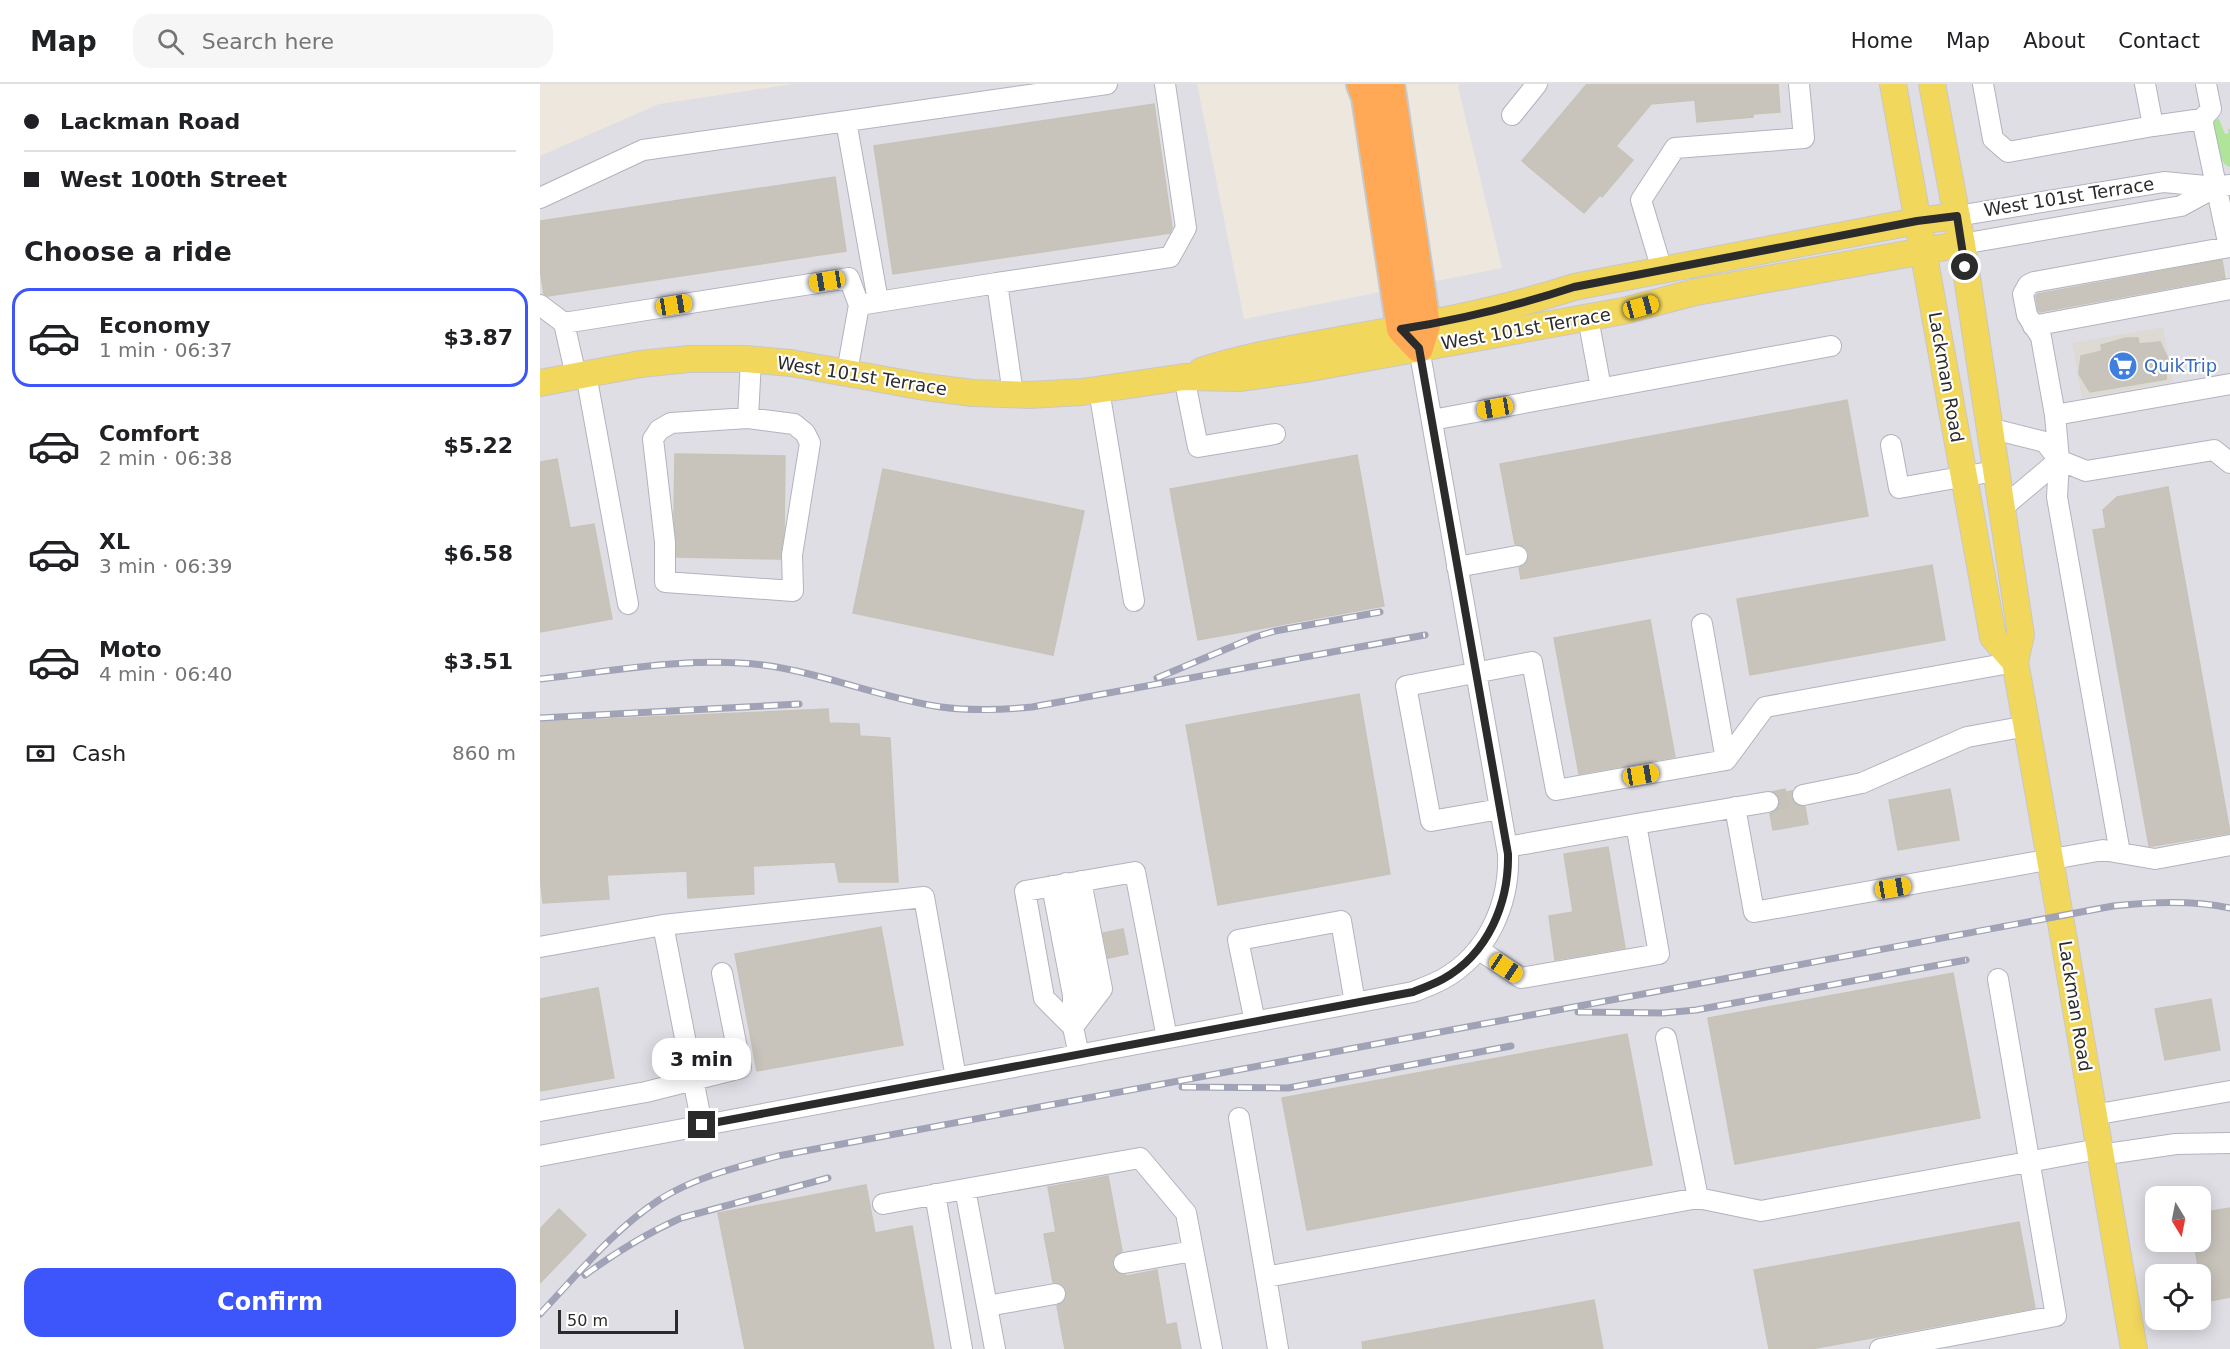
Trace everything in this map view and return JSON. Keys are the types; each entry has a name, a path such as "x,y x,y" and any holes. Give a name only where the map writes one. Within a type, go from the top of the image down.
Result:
{"highway":[{"path":"1361,84 1366,97 1415,334"},
{"path":"1390,84 1415,334"}],"main road":[{"name":"Lackman Road","path":"1893,84 1993,637 2015,662"},
{"name":"Lackman Road","path":"1932,84 1962,244 2021,635 2015,662 2051,859 2134,1349"},
{"name":"West 101st Terrace","path":"1415,334 1574,287 1917,221 1957,216"},
{"name":"West 101st Terrace","path":"540,383 640,364 689,359 751,360 791,363 925,387 973,393 1072,393 1184,377 1236,359 1415,334 1588,318 1696,292 1962,244"}],"street":[{"path":"540,198 643,150 1107,84"},
{"path":"868,303 1170,257 1186,228 1165,84"},
{"path":"1512,115 1537,84"},
{"path":"1662,270 1641,200 1675,148 1804,138 1799,84"},
{"path":"1983,84 1993,139 2008,152 2153,126 2214,111"},
{"path":"2145,84 2153,126"},
{"path":"2120,853 2057,497 2059,460 2055,415 2041,336 2026,315 2023,294 2028,285 2034,282 2230,248 2214,111 2206,84"},
{"path":"846,121 868,303 847,372"},
{"name":"West 101st Terrace","path":"1957,216 2164,182 2223,186"},
{"name":"West 101st Terrace","path":"1962,244 2181,206 2223,186"},
{"path":"564,323 849,278 868,303"},
{"path":"997,283 1013,394"},
{"path":"2033,326 2230,289"},
{"path":"540,305 564,323 581,375 627,604"},
{"path":"1588,318 1601,388"},
{"path":"540,1156 1413,992 1443,979 1467,962 1481,946 1504,901 1508,872 1507,847 1415,334"},
{"path":"1432,420 1831,346"},
{"path":"748,418 751,360"},
{"path":"1184,377 1198,447 1275,434"},
{"path":"2055,415 2230,384"},
{"path":"1099,390 1134,602"},
{"path":"748,418 794,424 805,433 810,443 792,555 793,591 665,582 665,542 653,439 659,430 671,423 748,418"},
{"path":"1989,428 2045,442 2059,460 2086,471 2214,450 2230,464"},
{"path":"1891,445 1899,488 1995,471"},
{"path":"2001,509 2059,460"},
{"path":"1457,567 1517,556"},
{"path":"1702,624 1726,760"},
{"path":"1500,809 1431,821 1406,686 1532,662 1556,790 1726,760 1765,706 2015,662"},
{"path":"1803,795 1862,783 1967,737 2027,726"},
{"path":"1507,847 1768,802"},
{"path":"1735,807 1754,912 2103,850 2154,859 2230,845"},
{"path":"1481,946 1521,978 1659,954 1636,824"},
{"path":"1073,1027 1044,998 1025,891 1135,872 1167,1038"},
{"path":"1067,883 1102,989 1073,1027"},
{"path":"1067,883 1073,1027 1078,1055"},
{"path":"540,948 663,925 924,897 956,1078"},
{"path":"1255,1022 1238,940 1341,921 1355,1003"},
{"path":"663,925 702,1125"},
{"path":"540,1112 646,1092 741,1068 722,973"},
{"path":"1880,1349 2056,1316 1998,979"},
{"path":"1666,1038 1698,1198"},
{"path":"2093,1115 2230,1091"},
{"path":"1239,1118 1278,1349"},
{"path":"1266,1277 1698,1198 1761,1211 2030,1162 2175,1144 2230,1143"},
{"path":"883,1204 1140,1158 1186,1213 1212,1349"},
{"path":"965,1189 995,1349"},
{"path":"935,1194 962,1349"},
{"path":"1124,1263 1193,1251"},
{"path":"987,1306 1055,1294"}],"shaded area":[{"path":"793,84 1197,84 1244,319 1502,268 1459,84 2230,84 2230,1349 540,1349 540,156 659,104"},
{"path":"2163,327 2173,382 2082,398 2072,343","holes":["2138,341 2139,344 2159,342 2160,349 2164,348 2166,379 2090,392 2086,374 2091,353 2102,351 2101,347"]}],"green space":[{"path":"2219,119 2225,134 2229,133 2228,129 2230,129 2230,167 2221,160 2217,149 2213,124"}],"building":[{"path":"1587,84 1778,84 1780,112 1697,122 1695,100 1651,104 1616,146 1633,160 1602,197 1600,195 1584,213 1522,161"},
{"path":"1154,104 1172,228 1170,233 893,274 874,146"},
{"path":"835,177 846,251 548,296 544,294 540,270 540,221"},
{"path":"2222,260 2225,278 2040,312 2038,310 2036,296 2038,294"},
{"name":"QuikTrip","path":"2126,338 2138,338 2139,344 2160,342 2168,359 2166,379 2090,392 2079,374 2081,356 2102,351 2101,345"},
{"path":"1847,400 1868,516 1521,579 1519,568 1525,565 1529,554 1526,548 1515,544 1500,464"},
{"path":"675,454 785,456 784,532 780,559 677,557 674,515"},
{"path":"1357,455 1384,606 1198,640 1170,489"},
{"path":"557,459 570,528 594,524 612,619 540,632 540,462"},
{"path":"883,469 1084,511 1053,655 853,613"},
{"path":"2168,487 2230,833 2149,846 2093,530 2106,528 2103,510 2117,497"},
{"path":"1932,565 1945,640 1750,675 1737,599"},
{"path":"1650,620 1675,757 1579,774 1554,638"},
{"path":"1359,694 1390,874 1218,905 1186,725"},
{"path":"828,709 829,723 859,724 860,736 890,738 898,882 839,882 835,862 753,866 754,894 688,898 687,871 607,875 609,899 543,903 540,877 540,722"},
{"path":"1950,789 1959,840 1898,850 1889,800"},
{"path":"1792,791 1791,797 1794,802 1805,807 1808,824 1773,830 1770,814 1776,811 1780,799 1776,794"},
{"path":"1608,847 1625,948 1555,960 1549,916 1573,912 1564,854"},
{"path":"881,927 903,1045 757,1071 735,954"},
{"path":"1123,929 1128,954 1108,958 1103,933"},
{"path":"1953,973 1980,1118 1735,1164 1708,1018"},
{"path":"598,988 614,1078 540,1091 540,999"},
{"path":"2211,999 2220,1050 2165,1060 2155,1009"},
{"path":"1627,1034 1652,1165 1307,1230 1282,1098"},
{"path":"1108,1176 1122,1251 1113,1258 1112,1266 1115,1271 1127,1276 1157,1270 1166,1325 1176,1323 1181,1349 1065,1349 1057,1306 1063,1303 1067,1293 1064,1286 1053,1282 1044,1234 1056,1232 1048,1187"},
{"path":"866,1185 875,1233 912,1226 934,1349 745,1349 718,1213"},
{"path":"2230,1208 2230,1297 2211,1301 2211,1264 2198,1264 2196,1252 2211,1252 2211,1211"},
{"path":"559,1209 586,1235 540,1283 540,1229"},
{"path":"2019,1222 2035,1308 1811,1349 1769,1349 1754,1270"},
{"path":"1594,1300 1603,1349 1363,1349 1362,1342"}],"tunnel":[{"path":"1768,802 1803,795"}],"railway":[{"path":"1157,678 1255,637 1275,631 1380,612"},
{"path":"540,679 680,663 736,663 785,669 896,698 941,707 975,710 1009,709 1032,707 1425,635"},
{"path":"540,718 799,704"},
{"path":"540,1314 611,1239 659,1200 702,1179 778,1156 2113,906 2172,902 2230,908"},
{"path":"1578,1012 1663,1013 1696,1010 1966,960"},
{"path":"1182,1087 1288,1088 1511,1046"},
{"path":"585,1275 632,1244 681,1218 828,1178"}],"place":[{"name":"QuikTrip","path":"2123,366"}],"route":[{"path":"702,1125 1413,992 1443,979 1467,962 1484,942 1504,901 1508,854 1419,348 1401,329 1544,297 1574,287 1917,221 1957,216 1965,267"}]}
